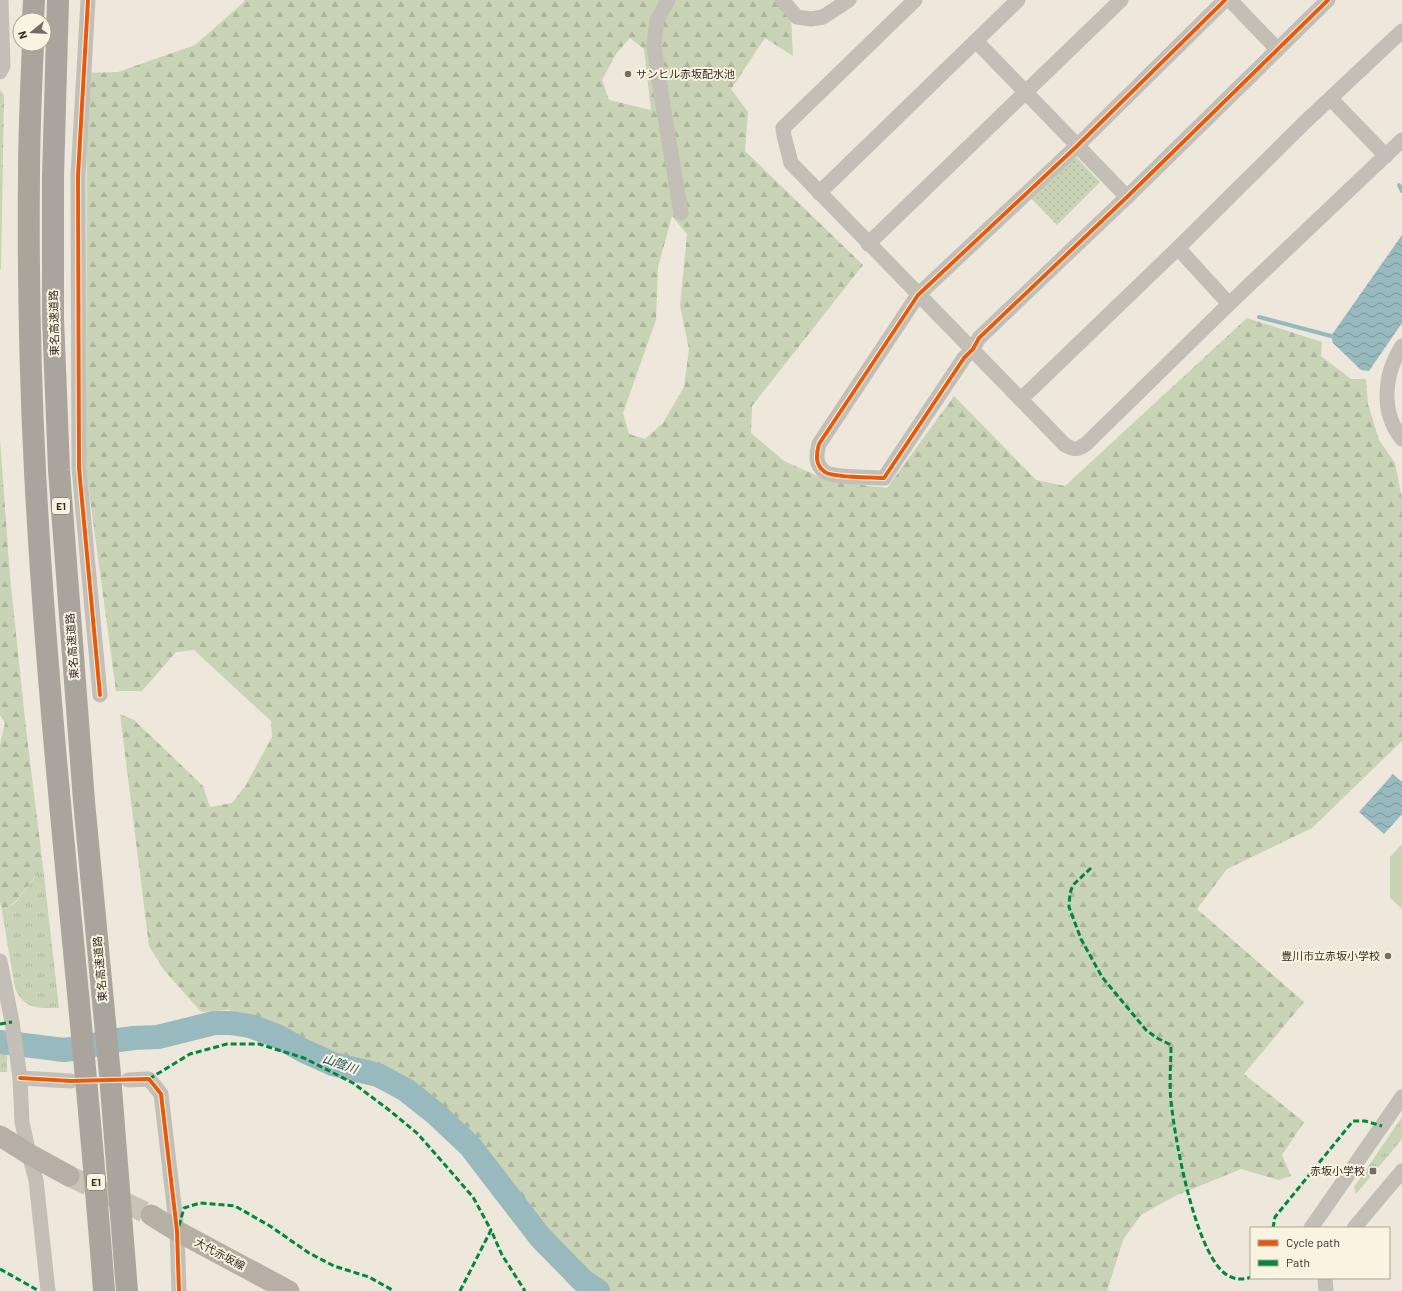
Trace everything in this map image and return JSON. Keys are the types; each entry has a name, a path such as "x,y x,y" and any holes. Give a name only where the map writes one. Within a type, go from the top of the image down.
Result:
{"highway":[{"path":"33,12 34,0"},
{"name":"東名高速道路","path":"58,0 53,177 53,295 59,470 83,793 104,1011 119,1078 127,1291"},
{"name":"E1","path":"33,52 29,176 29,237 35,471 58,782 81,1014 79,1077 104,1291"}],"main road":[{"path":"0,1136 69,1176"},
{"name":"大代赤坂線","path":"151,1215 177,1231 289,1291"}],"street":[{"path":"0,72 2,66 1,0"},
{"path":"88,0 78,176 79,468 100,695"},
{"path":"668,0 657,20 654,44 681,213"},
{"path":"782,0 797,16 811,19 822,17 849,0"},
{"path":"915,0 783,128 791,163 868,244 973,349 1065,445 1071,449 1079,449 1086,444 1229,304 1402,140"},
{"path":"819,193 1018,0"},
{"path":"868,244 1121,0"},
{"path":"1225,0 1077,146 918,295 819,444 817,460 819,466 826,473 884,478 964,358 973,349 979,338 1127,197 1328,0"},
{"path":"1230,0 1277,49"},
{"path":"1021,399 1178,248 1303,124 1402,31"},
{"path":"976,41 1127,197"},
{"path":"1331,99 1386,156"},
{"path":"1178,248 1229,304"},
{"path":"1402,346 1392,366 1387,382 1386,392 1387,405 1392,421 1398,435 1402,439"},
{"path":"0,961 19,1074 22,1122 36,1180 48,1291"},
{"path":"19,1074 79,1077"},
{"path":"119,1078 149,1079 161,1094 177,1231 179,1291"},
{"path":"1312,1227 1402,1097"},
{"path":"1355,1227 1402,1171"},
{"path":"1325,1279 1326,1291"}],"green space":[{"path":"244,0 790,0 793,56 765,38 731,89 748,112 745,151 863,265 752,406 751,433 784,461 829,481 887,488 954,396 1036,480 1065,486 1247,318 1322,342 1321,356 1351,379 1366,379 1368,404 1379,440 1395,463 1402,499 1402,741 1312,828 1227,869 1197,909 1304,1002 1244,1074 1304,1122 1282,1155 1291,1176 1279,1180 1241,1169 1175,1196 1141,1215 1123,1240 1107,1291 607,1291 578,1267 542,1229 478,1144 433,1099 384,1068 337,1056 287,1037 229,1010 201,1012 164,970 149,946 120,714 134,720 203,786 210,807 232,803 246,785 272,737 271,721 194,650 176,652 142,691 116,691 86,469 87,73 118,72 195,45 244,2","holes":["630,38 644,49 651,110 609,100 602,80 616,54","672,216 687,234 680,306 689,349 684,387 663,423 645,439 629,434 623,413 656,320 658,267"]},
{"path":"0,90 4,95 1,270 0,268"},
{"path":"1076,157 1100,182 1057,225 1030,197"},
{"path":"0,439 10,577 26,729 43,867 16,901 2,911 0,902 0,744 5,723 0,715"},
{"path":"1402,844 1402,909 1390,898 1390,857"},
{"path":"43,867 59,1008 33,1006 28,1004 19,995 15,988 2,911 16,902"},
{"path":"0,1045 7,1047 7,1072 0,1072"},
{"path":"1402,1117 1402,1139 1356,1194 1354,1187"}],"water":[{"path":"1402,235 1402,323 1369,371 1361,370 1333,343 1331,336"},
{"path":"1393,774 1402,782 1402,814 1384,834 1359,812"}],"waterway":[{"path":"1399,185 1402,191"},
{"path":"1259,317 1331,336"},
{"name":"山陰川","path":"0,1042 64,1050 111,1041 158,1037 214,1023 230,1023 250,1026 277,1036 304,1051 333,1064 378,1075 406,1090 435,1113 470,1146 540,1237 582,1280 598,1291"}],"tunnel":[{"path":"69,1176 151,1215"}],"marked path":[{"path":"1091,868 1073,885 1070,893 1069,907 1081,939 1102,977 1146,1030 1157,1038 1171,1045 1170,1087 1173,1119 1182,1166 1195,1217 1203,1240 1213,1259 1223,1272 1236,1279 1250,1277"},
{"path":"0,1024 12,1022"},
{"path":"149,1079 190,1054 227,1044 259,1044 304,1058 353,1083 418,1134 473,1197 491,1230"},
{"path":"1273,1227 1275,1217 1353,1121 1365,1121 1382,1126"},
{"path":"179,1226 184,1208 200,1203 235,1206 270,1226 309,1253 334,1266 369,1277 394,1291"},
{"path":"460,1291 491,1230 502,1255 525,1291"},
{"path":"0,1269 39,1291"}],"cycle path":[{"path":"88,0 78,176 79,468 100,695"},
{"path":"1225,0 1077,146 918,295 819,444 817,460 819,466 825,472 829,474 853,477 884,478 964,358 973,349 979,338 1127,197 1328,0"},
{"path":"20,1078 71,1081 149,1079 161,1094 177,1231 179,1291"}],"place":[{"name":"サンヒル赤坂配水池","path":"628,74"},
{"name":"豊川市立赤坂小学校","path":"1388,956"},
{"name":"赤坂小学校","path":"1373,1171"}]}
